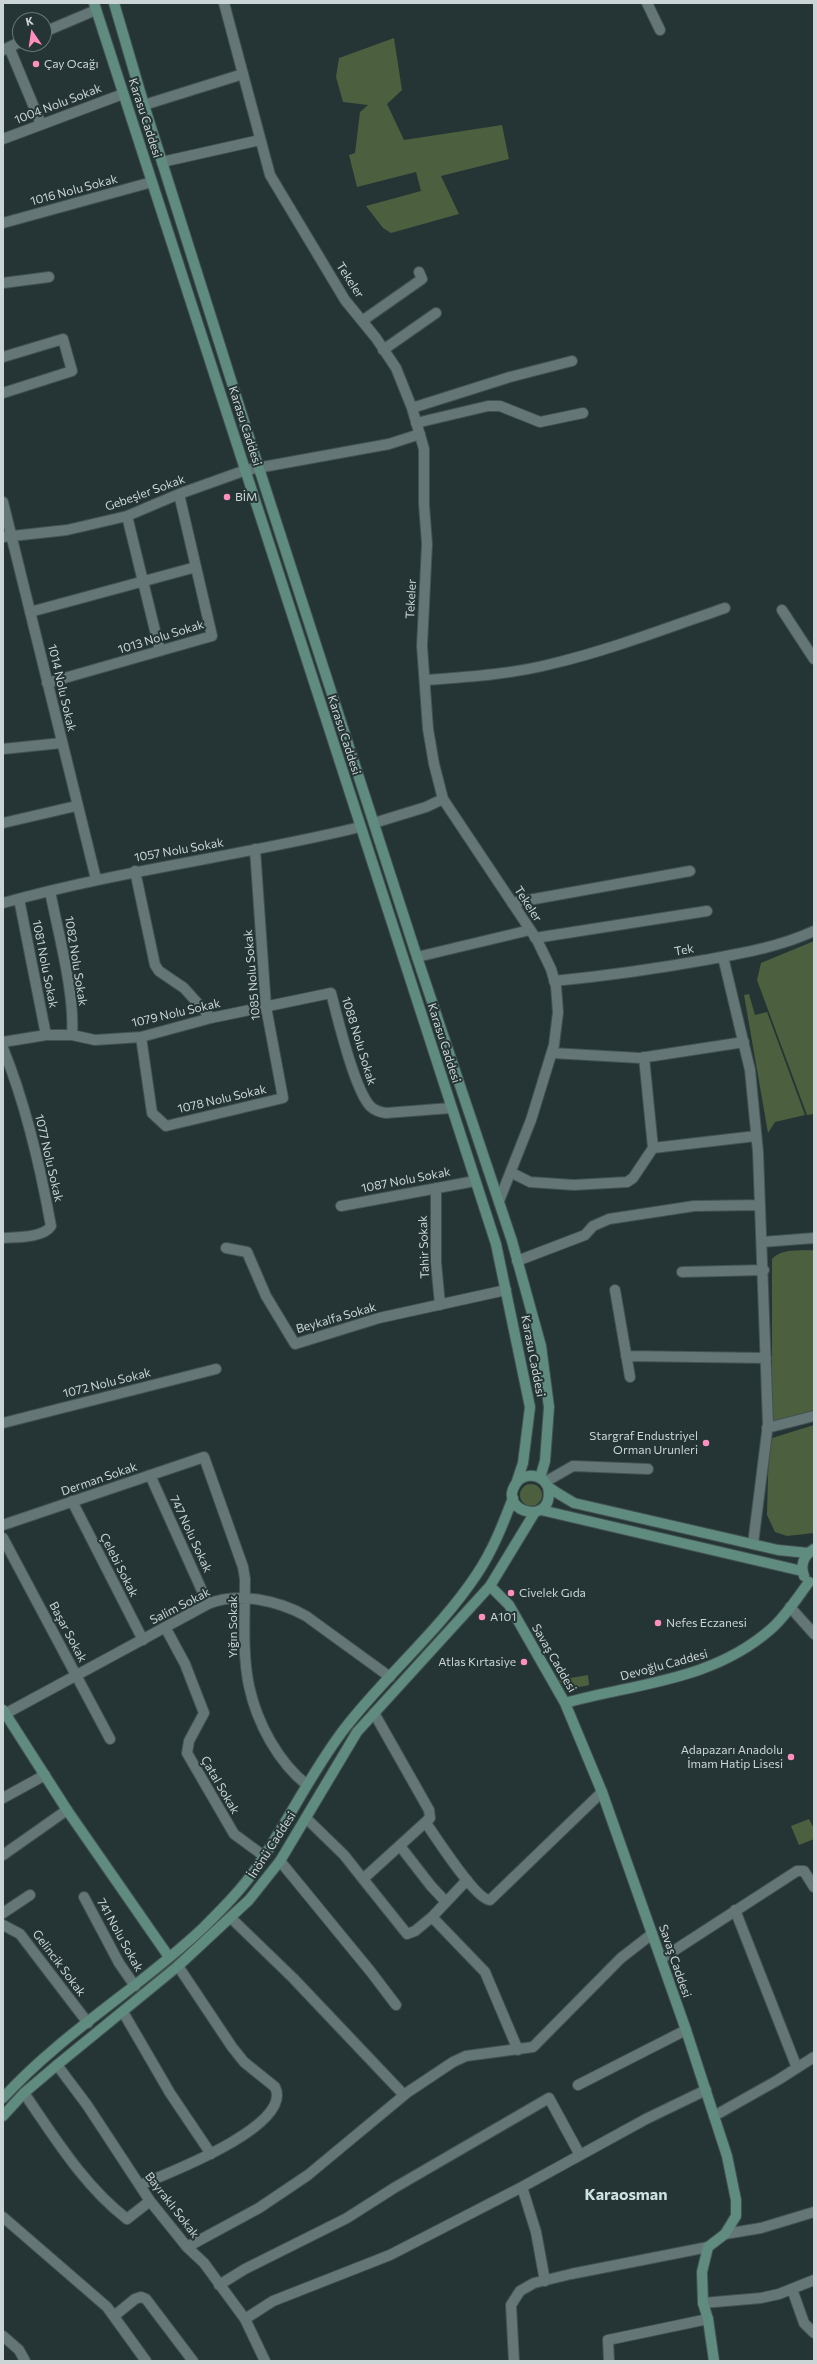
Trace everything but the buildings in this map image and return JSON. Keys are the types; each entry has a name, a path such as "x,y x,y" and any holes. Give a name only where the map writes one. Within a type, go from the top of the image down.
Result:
{"main road":[{"name":"Karasu Caddesi","path":"114,3 144,105 259,468 416,957 499,1201 517,1261 540,1346 549,1407 544,1482"},
{"name":"Karasu Caddesi","path":"94,5 496,1244 530,1407 523,1464 517,1481"},
{"path":"802,1571 538,1511 523,1511 518,1508 512,1498 512,1492 517,1481 528,1476 544,1482 574,1503 753,1544 812,1550 802,1565 802,1571 811,1583"},
{"path":"490,1586 538,1511 548,1500 544,1482"},
{"name":"İnönü Caddesi","path":"3,2098 28,2071 135,1986 229,1902 264,1856 307,1785 344,1729 459,1599 477,1574 502,1526 512,1498"},
{"name":"Devoğlu Caddesi","path":"565,1703 669,1680 712,1667 745,1649 772,1629 811,1583"},
{"name":"İnönü Caddesi","path":"3,2116 24,2093 178,1966 232,1918 258,1890 280,1861 357,1732 490,1586"},
{"name":"Savaş Caddesi","path":"490,1586 509,1606 565,1703 602,1792 706,2090 726,2156 736,2200 736,2216 725,2234 708,2247"},
{"path":"4,1713 67,1810 169,1957"},
{"path":"708,2247 702,2272 703,2303 708,2319 714,2361"}],"street":[{"name":"Tekeler","path":"224,3 270,175 346,300 396,368 412,408 424,449 424,504 427,544 422,646 426,680 428,729 434,764 443,799 532,934 554,981 558,1012 552,1053 531,1120 512,1173 499,1201"},
{"path":"647,3 660,30"},
{"path":"52,28 94,5"},
{"path":"6,48 41,124"},
{"path":"144,105 243,74"},
{"name":"1004 Nolu Sokak","path":"3,139 123,94"},
{"path":"162,162 260,140"},
{"name":"1016 Nolu Sokak","path":"3,223 152,182"},
{"path":"362,321 422,279 419,272"},
{"path":"3,283 49,276"},
{"path":"383,350 436,313"},
{"path":"3,357 63,339 72,371 3,393"},
{"path":"412,408 510,376 572,361"},
{"path":"416,423 488,406 500,406 540,422 583,413"},
{"name":"Gebeşler Sokak","path":"8,536 67,530 127,516 178,494 246,470 389,444 420,434"},
{"name":"1013 Nolu Sokak","path":"47,683 212,636 178,494"},
{"name":"1014 Nolu Sokak","path":"3,502 8,536 30,612 76,806 96,879"},
{"path":"127,516 160,651"},
{"path":"30,612 196,567"},
{"path":"426,680 467,677 554,664 725,608"},
{"path":"782,610 814,659"},
{"path":"3,749 61,743"},
{"path":"374,823 426,807 443,799"},
{"path":"3,823 76,806"},
{"name":"1057 Nolu Sokak","path":"3,903 96,879 255,850 360,827"},
{"name":"1085 Nolu Sokak","path":"255,850 266,1007 283,1098"},
{"path":"512,903 690,870"},
{"path":"136,871 155,965 159,972 184,988 211,1018"},
{"name":"1082 Nolu Sokak","path":"50,891 66,973 72,1035"},
{"name":"1081 Nolu Sokak","path":"19,899 46,1035"},
{"path":"416,957 532,934 707,911"},
{"name":"Tek","path":"554,981 614,975 723,956 788,943 814,931"},
{"path":"723,956 750,1070 756,1136 764,1270 767,1428 753,1544"},
{"name":"1088 Nolu Sokak","path":"331,993 358,1084 370,1106 378,1112 386,1113 451,1108"},
{"name":"1079 Nolu Sokak","path":"3,1042 46,1035 72,1035 95,1040 142,1037 211,1018 331,993"},
{"name":"1078 Nolu Sokak","path":"142,1037 152,1113 166,1126 283,1098"},
{"path":"552,1053 617,1058 644,1057 744,1042"},
{"name":"1077 Nolu Sokak","path":"3,1048 17,1083 33,1139 51,1226 48,1230 36,1234 3,1238"},
{"path":"512,1173 530,1182 574,1185 627,1182 638,1172 653,1148 644,1057"},
{"path":"653,1148 756,1136"},
{"name":"1087 Nolu Sokak","path":"341,1206 475,1181"},
{"name":"Tahir Sokak","path":"436,1188 436,1262 440,1305"},
{"path":"517,1261 584,1235 593,1226 609,1219 694,1206 760,1205"},
{"path":"762,1242 814,1238"},
{"name":"Beykalfa Sokak","path":"226,1248 246,1252 266,1296 295,1344 379,1318 506,1290"},
{"path":"682,1272 764,1270"},
{"path":"615,1290 630,1377"},
{"path":"626,1356 766,1358"},
{"name":"1072 Nolu Sokak","path":"3,1423 216,1369"},
{"path":"767,1428 814,1416"},
{"name":"Derman Sokak","path":"3,1525 204,1457"},
{"name":"Yığın Sokak","path":"204,1457 243,1567 245,1599 245,1661 249,1688 264,1729 275,1749 286,1767 307,1785"},
{"path":"544,1482 573,1466 648,1469"},
{"name":"747 Nolu Sokak","path":"150,1475 208,1604"},
{"name":"Çelebi Sokak","path":"72,1501 143,1640"},
{"name":"Başar Sokak","path":"3,1538 110,1739"},
{"name":"Salim Sokak","path":"4,1713 77,1677 208,1604 228,1598 245,1599 292,1608 306,1616 390,1677"},
{"path":"790,1607 814,1634"},
{"name":"Çatal Sokak","path":"165,1627 184,1664 204,1713 188,1741 187,1753 234,1834 264,1856"},
{"path":"363,1879 430,1818 429,1810 374,1713"},
{"path":"3,1798 45,1775"},
{"path":"426,1823 467,1880 479,1894 490,1900 602,1792"},
{"path":"3,1855 67,1810"},
{"path":"306,1818 344,1855 407,1934 432,1917 467,1880"},
{"path":"400,1846 446,1902"},
{"path":"280,1861 371,1972 396,2005"},
{"path":"661,1959 797,1871 804,1871 814,1887"},
{"path":"3,1912 30,1895"},
{"name":"741 Nolu Sokak","path":"84,1897 119,1964 135,1986"},
{"path":"735,1910 797,2068"},
{"path":"432,1917 485,1972 518,2050"},
{"path":"232,1918 292,1978 404,2096"},
{"name":"Gelincik Sokak","path":"3,1925 20,1934 88,2023"},
{"path":"187,2247 259,2208 308,2175 404,2096 453,2062 466,2056 533,2047 546,2037 621,1958 652,1934"},
{"path":"140,2185 211,2154 248,2134 270,2111 276,2100 277,2093 275,2087 244,2062 232,2047 178,1966"},
{"path":"123,2012 170,2093 211,2154"},
{"path":"578,2085 686,2030"},
{"path":"714,2116 814,2057"},
{"name":"Bayraklı Sokak","path":"57,2065 87,2105 131,2175 140,2185 150,2201 187,2247 204,2263 245,2319 265,2361"},
{"path":"245,2319 273,2301 390,2255 522,2187 646,2119 706,2090"},
{"path":"24,2093 70,2158 98,2193 114,2209 127,2219 150,2201"},
{"path":"219,2285 245,2269 347,2218 394,2188 549,2098 580,2155"},
{"path":"522,2187 536,2232 545,2281"},
{"path":"725,2234 761,2228 814,2212"},
{"path":"3,2217 107,2307 146,2361"},
{"path":"514,2361 511,2305 520,2290 534,2283 708,2247"},
{"path":"703,2303 761,2298 792,2289 814,2280"},
{"path":"792,2289 804,2323 814,2333"},
{"path":"114,2316 135,2299 141,2297 146,2299 193,2361"},
{"path":"609,2361 608,2340 708,2319"},
{"path":"3,2336 19,2350 25,2361"}],"green space":[{"path":"394,38 402,90 387,104 404,140 502,125 509,159 441,176 459,214 391,233 383,228 366,206 421,191 416,172 357,187 349,155 355,153 360,112 368,105 343,102 336,77 339,58"},
{"path":"814,941 814,1114 807,1115 757,980 761,963"},
{"path":"749,994 755,1015 767,1012 805,1115 775,1122 768,1133 744,995"},
{"path":"797,1250 814,1250 814,1413 772,1422 772,1259 781,1253"},
{"path":"814,1425 814,1533 787,1536 775,1532 767,1515 769,1439"},
{"path":"531,1484 539,1487 542,1495 539,1503 531,1506 523,1503 520,1495 523,1487"},
{"path":"588,1675 589,1685 580,1687 569,1687 558,1680"},
{"path":"809,1819 814,1829 814,1839 799,1845 791,1826"}],"place":[{"name":"Çay Ocağı","path":"36,64"},
{"name":"BİM","path":"227,497"},
{"name":"Stargraf Endustriyel Orman Urunleri","path":"706,1443"},
{"name":"Civelek Gıda","path":"511,1593"},
{"name":"A101","path":"482,1617"},
{"name":"Nefes Eczanesi","path":"658,1623"},
{"name":"Atlas Kırtasiye","path":"524,1662"},
{"name":"Adapazarı Anadolu İmam Hatip Lisesi","path":"791,1757"}],"district":[{"name":"Karaosman","path":"626,2195"}]}
